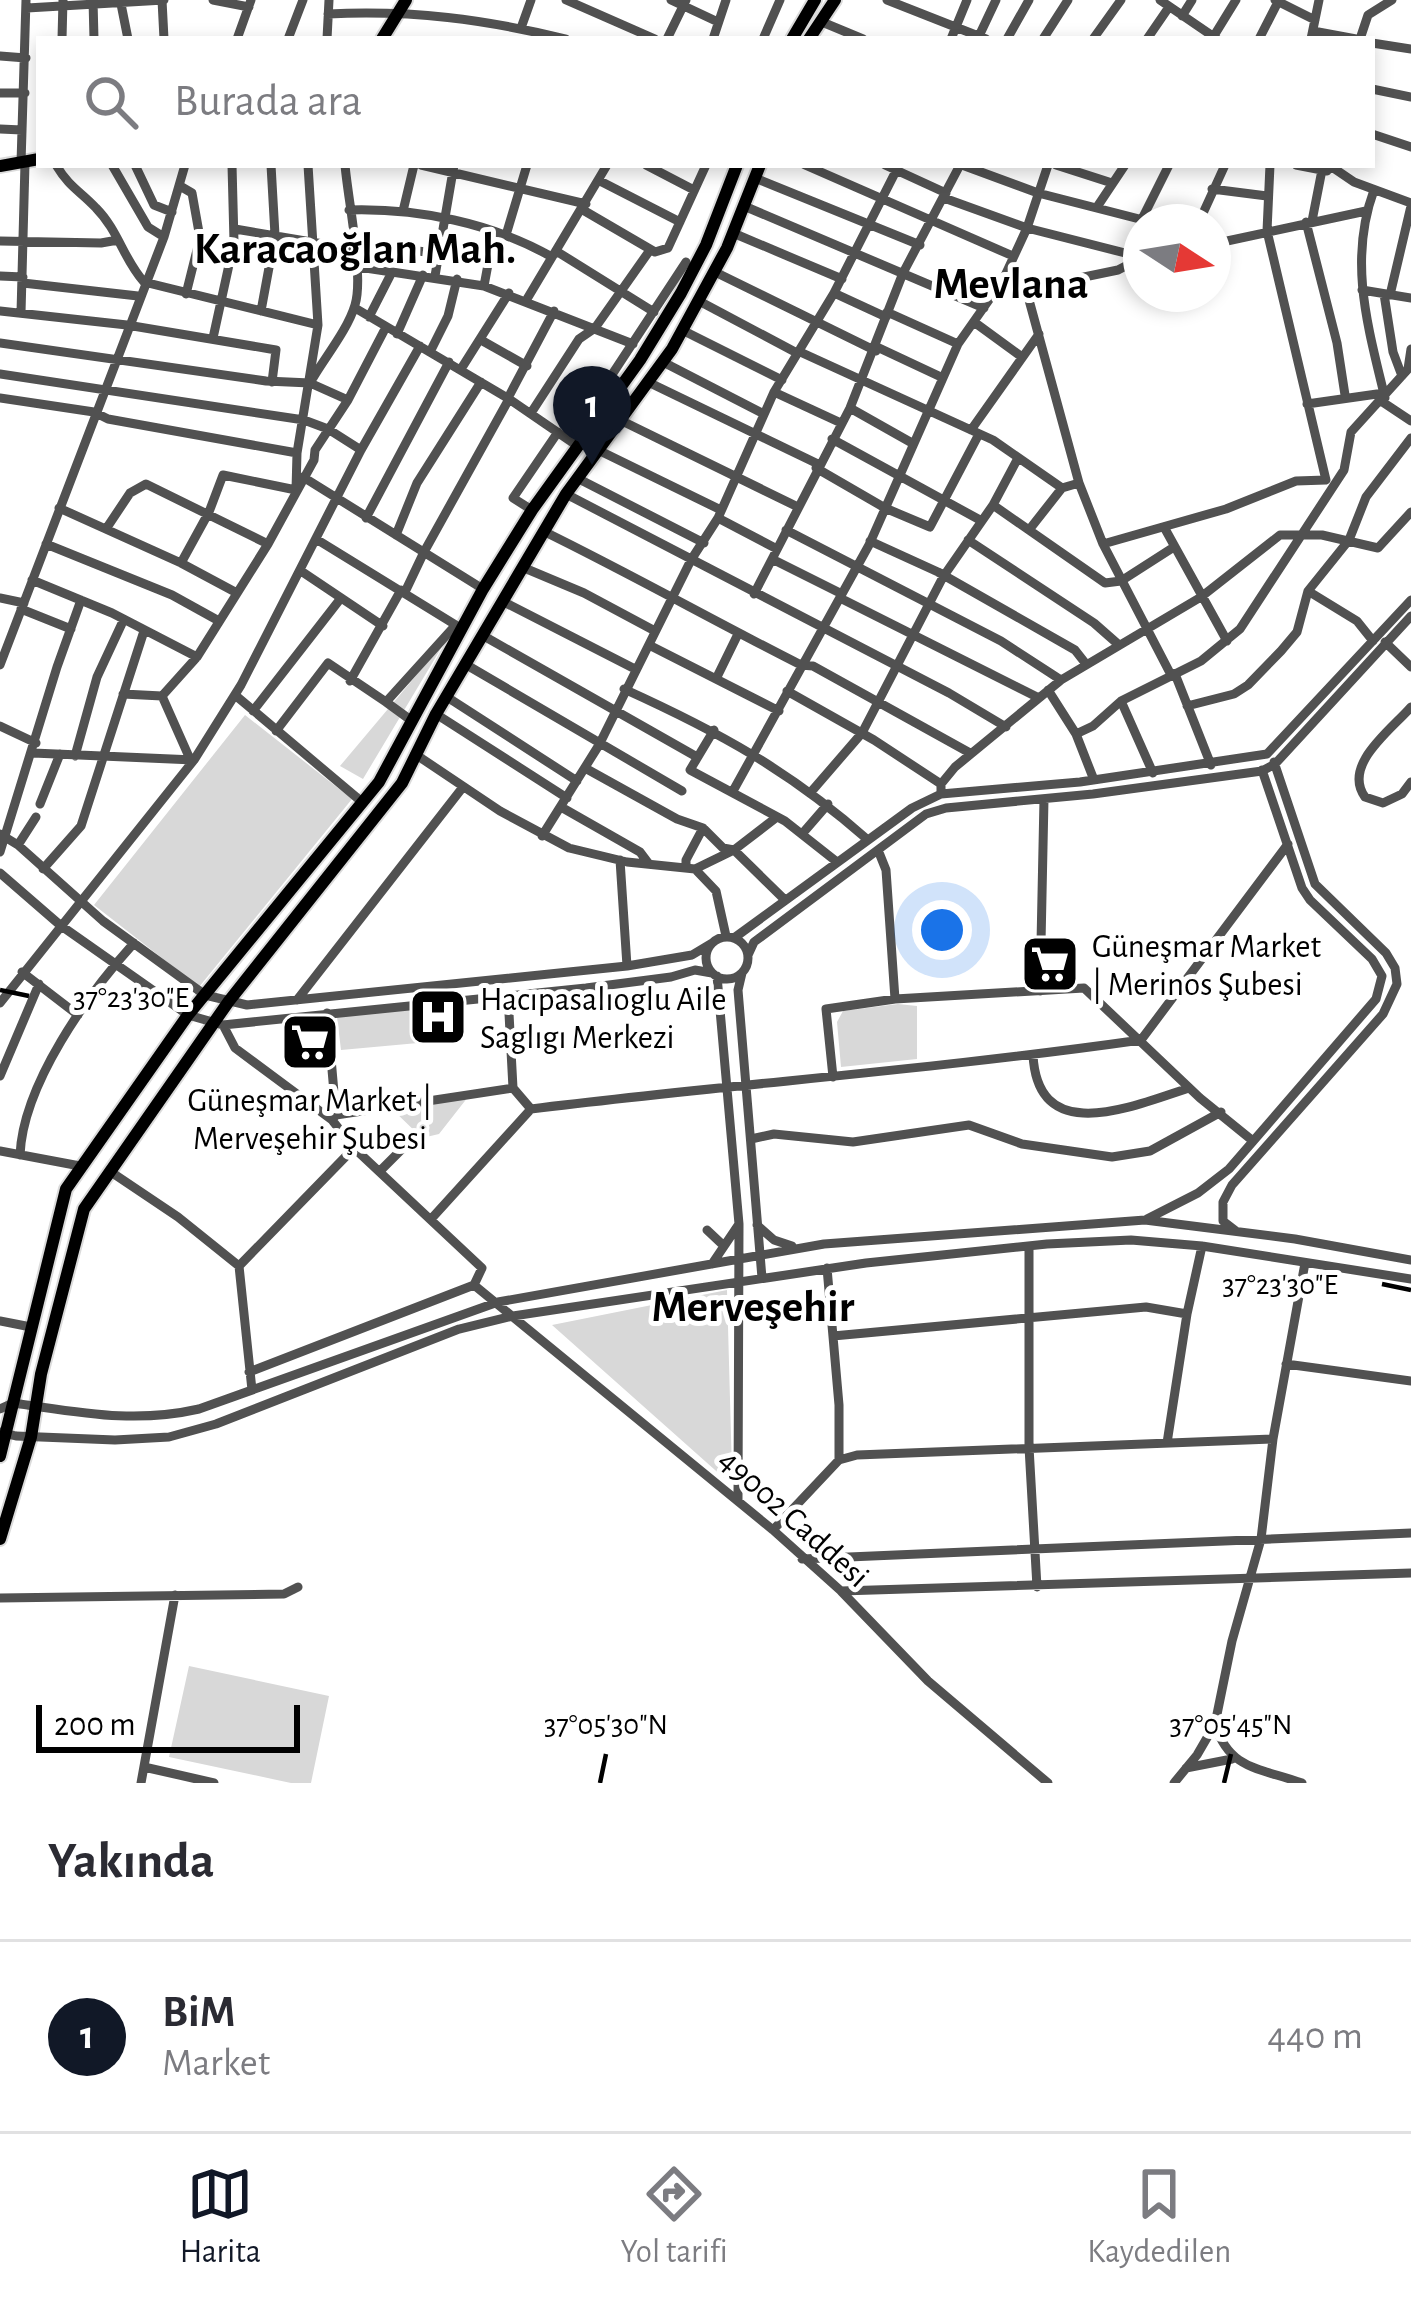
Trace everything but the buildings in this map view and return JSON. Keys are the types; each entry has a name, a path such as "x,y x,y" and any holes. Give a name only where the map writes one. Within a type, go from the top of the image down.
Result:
{"main road":[{"path":"794,36 815,0"},
{"path":"811,36 835,0"},
{"path":"384,36 404,5"},
{"path":"0,166 28,162"},
{"path":"0,1456 6,1406 66,1189 188,1015 379,782 483,589 574,443 640,360 736,168"},
{"path":"0,1539 31,1437 41,1374 84,1210 220,1024 230,1001 401,783 543,531 650,383 699,301 758,172"}],"street":[{"path":"21,313 28,162 22,130 26,4 163,0 164,36"},
{"path":"213,0 250,3 238,36"},
{"path":"289,36 303,0"},
{"path":"326,36 329,0"},
{"path":"521,28 532,0"},
{"path":"671,0 718,22"},
{"path":"714,36 726,0"},
{"path":"764,36 780,0"},
{"path":"887,0 953,33 966,3 952,0"},
{"path":"984,36 996,0"},
{"path":"1009,36 1028,0"},
{"path":"1045,36 1068,0"},
{"path":"1095,36 1120,0"},
{"path":"1182,16 1192,0"},
{"path":"1215,36 1236,0"},
{"path":"1313,30 1319,0"},
{"path":"1359,36 1368,15 1392,0"},
{"path":"1260,36 1276,1 1313,30 1343,36"},
{"path":"573,2 648,36"},
{"path":"62,36 63,3"},
{"path":"93,3 94,36"},
{"path":"668,36 684,3"},
{"path":"1148,36 1164,3 1211,36"},
{"path":"121,4 127,36"},
{"path":"328,14 404,5 554,36"},
{"path":"821,22 855,36"},
{"path":"1375,43 1411,49"},
{"path":"0,56 26,58"},
{"path":"1375,90 1411,97"},
{"path":"0,93 25,93"},
{"path":"0,129 22,130"},
{"path":"1375,135 1411,147"},
{"path":"58,168 71,189 96,208 128,264 144,282 318,325"},
{"path":"114,168 148,227 164,237"},
{"path":"136,168 154,205 172,212"},
{"path":"0,665 164,237 184,168"},
{"path":"213,338 235,229 232,168"},
{"path":"261,311 275,235 271,168"},
{"path":"296,490 297,453 318,325 308,168"},
{"path":"310,383 355,308 359,267 346,168"},
{"path":"403,211 417,168"},
{"path":"506,235 526,168"},
{"path":"526,299 606,168"},
{"path":"652,168 694,190"},
{"path":"668,248 705,168"},
{"path":"812,168 1013,256"},
{"path":"542,836 616,712 691,560 720,514 774,392 842,279 898,168 945,195 1027,228 1123,252"},
{"path":"754,594 850,408 903,273 959,168"},
{"path":"969,168 1038,194 1123,214"},
{"path":"733,791 870,541 941,377 1003,280 1051,168"},
{"path":"1062,168 1112,183"},
{"path":"1093,177 1096,168"},
{"path":"1097,207 1123,168"},
{"path":"1154,204 1168,168"},
{"path":"1206,204 1223,168"},
{"path":"1270,168 1267,232 1307,404 1332,480"},
{"path":"1359,421 1309,221 1325,168 1411,205 1387,294 1394,352 1411,390"},
{"path":"355,308 398,334 461,369 509,398 574,443 654,312 690,266 668,248 650,250 585,207 453,169 438,253 398,334"},
{"path":"758,172 920,245"},
{"path":"600,181 680,222"},
{"path":"180,186 191,193 200,238 186,294"},
{"path":"1212,189 1267,196"},
{"path":"1374,190 1359,251 1383,397"},
{"path":"744,206 983,308"},
{"path":"349,210 403,211 506,235 554,254 654,312"},
{"path":"1231,240 1366,212"},
{"path":"235,229 353,247 438,253"},
{"path":"484,286 494,232"},
{"path":"734,233 842,279"},
{"path":"0,241 118,240"},
{"path":"531,413 579,339 595,328 650,250"},
{"path":"359,267 484,286 634,344"},
{"path":"1003,280 1026,290 1123,267"},
{"path":"369,317 392,272"},
{"path":"715,272 941,377"},
{"path":"0,276 138,296"},
{"path":"0,1003 192,759 235,695 361,450 448,316 457,279"},
{"path":"1026,290 1078,483 1102,544 1169,673 1174,674 1211,765"},
{"path":"1362,290 1411,298"},
{"path":"461,369 509,293"},
{"path":"834,293 958,344"},
{"path":"699,301 797,352 975,432 1061,488"},
{"path":"0,311 127,325 276,350 272,382"},
{"path":"350,681 554,311"},
{"path":"974,322 1022,357"},
{"path":"162,696 197,657 268,544 386,327"},
{"path":"682,330 782,380"},
{"path":"650,383 755,433 885,508 930,527 975,432 1039,334"},
{"path":"481,340 527,366"},
{"path":"0,343 272,382 310,383 348,400"},
{"path":"1076,734 1093,726 1121,701 1227,641 1249,619 1350,454 1352,432 1359,421 1405,375 1411,349"},
{"path":"366,518 449,362"},
{"path":"663,362 764,414"},
{"path":"0,374 304,421 328,429 361,450"},
{"path":"396,535 417,483 481,382"},
{"path":"774,392 841,423"},
{"path":"1307,404 1351,395 1383,397 1411,421"},
{"path":"0,398 297,453"},
{"path":"850,408 912,442"},
{"path":"620,420 798,507"},
{"path":"532,510 513,498 557,432"},
{"path":"1187,706 1248,686 1297,632 1308,592 1349,540 1366,497 1411,438"},
{"path":"832,439 980,520"},
{"path":"598,450 720,514 774,554 912,635 1043,694 1076,734 1094,780"},
{"path":"811,792 862,733 943,577 993,505 1018,458"},
{"path":"181,563 223,475 296,490"},
{"path":"303,477 483,589"},
{"path":"577,478 704,543"},
{"path":"1102,544 1295,481 1332,480"},
{"path":"1029,530 1061,488 1078,483"},
{"path":"106,529 140,484 209,512 268,544"},
{"path":"566,494 1006,727"},
{"path":"993,505 1105,583 1121,580 1174,547"},
{"path":"58,508 237,593"},
{"path":"3,836 205,995 247,1005 627,966 692,955 730,937 941,789 970,753 1061,680 1201,597 1280,535 1305,533 1378,548 1411,512"},
{"path":"1164,527 1227,641"},
{"path":"787,530 1001,641 1061,680"},
{"path":"543,531 649,582 738,634 801,665 813,666 970,753"},
{"path":"316,539 459,628"},
{"path":"968,540 1060,600 1118,645"},
{"path":"870,541 1075,650 1086,664"},
{"path":"46,544 172,595 219,621"},
{"path":"522,567 655,631"},
{"path":"301,571 383,626"},
{"path":"32,580 197,657"},
{"path":"1308,592 1357,621 1411,667"},
{"path":"0,598 70,629"},
{"path":"253,711 341,598"},
{"path":"0,852 81,600"},
{"path":"762,1278 739,990 754,942 926,814 1262,771 1275,764 1411,600"},
{"path":"502,601 635,668"},
{"path":"1382,980 1372,959 1310,901 1262,771 1267,754 1379,641 1411,616"},
{"path":"75,756 98,676 124,619"},
{"path":"386,702 453,628 459,628"},
{"path":"43,868 81,826 144,631"},
{"path":"716,679 738,634"},
{"path":"482,635 697,757"},
{"path":"649,645 779,711"},
{"path":"276,730 328,663 412,721"},
{"path":"465,664 682,791"},
{"path":"624,689 757,754 868,839"},
{"path":"787,691 862,733 941,789 1094,780 1267,754"},
{"path":"123,694 162,696"},
{"path":"235,695 362,802"},
{"path":"162,696 192,759"},
{"path":"446,697 577,781"},
{"path":"1121,701 1153,773"},
{"path":"1411,707 1360,764 1357,783 1365,797 1384,803 1402,794 1411,782"},
{"path":"436,714 640,852 649,864"},
{"path":"0,727 34,748 60,754 192,759"},
{"path":"714,730 691,770 777,817 837,862"},
{"path":"40,804 60,754"},
{"path":"415,754 542,836 620,860 690,868 734,850 777,817"},
{"path":"1236,1231 1223,1221 1223,1202 1259,1151 1383,1014 1396,980 1386,953 1316,884 1275,764 1267,754"},
{"path":"585,768 677,820 703,828 723,848 734,850 785,900"},
{"path":"297,1000 463,787"},
{"path":"1040,992 1044,799"},
{"path":"802,835 828,804"},
{"path":"18,845 36,817"},
{"path":"690,868 703,828"},
{"path":"432,1218 531,1109 1141,1040 1288,844"},
{"path":"878,850 886,870 895,999"},
{"path":"620,860 627,966"},
{"path":"690,868 716,891 730,937 743,944 748,955"},
{"path":"0,873 60,925 188,1015 220,1024 671,977 695,970 730,979 742,973"},
{"path":"20,1155 42,1078 77,1015 134,943"},
{"path":"712,943 706,954 715,975 729,1084 740,1224 738,1501"},
{"path":"22,971 77,1015"},
{"path":"1382,980 1411,980"},
{"path":"1145,1220 1218,1179 1362,1017 1382,980"},
{"path":"0,1076 39,984"},
{"path":"833,1077 826,1009 895,999 1084,988 1252,1139 1259,1151"},
{"path":"508,995 513,1088 531,1109"},
{"path":"327,1013 334,1118"},
{"path":"220,1024 235,1048 334,1118 354,1148 482,1268 474,1285 249,1372"},
{"path":"1033,1055 1039,1091 1060,1110 1100,1114 1190,1088"},
{"path":"334,1118 513,1088"},
{"path":"751,1139 774,1133 853,1142 969,1125 1022,1144 1112,1157 1150,1151 1221,1112"},
{"path":"381,1170 411,1140"},
{"path":"239,1266 354,1148"},
{"path":"0,1151 80,1166"},
{"path":"110,1172 178,1217 239,1266 252,1390"},
{"path":"6,1406 157,1418 252,1390 498,1302 795,1247 1145,1220 1411,1260"},
{"path":"712,1264 740,1224"},
{"path":"757,1225 774,1240 795,1247"},
{"path":"706,1230 724,1246"},
{"path":"3,1433 115,1440 169,1437 216,1424 459,1329 513,1316 826,1268 1131,1240 1202,1246 1411,1279"},
{"path":"1029,1246 1029,1447 1037,1587"},
{"path":"1167,1443 1202,1246"},
{"path":"1174,1783 1214,1724 1262,1539 1305,1263"},
{"path":"826,1268 839,1460"},
{"name":"49002 Caddesi","path":"474,1285 773,1531 841,1591 928,1681 1048,1783"},
{"path":"833,1336 1146,1307 1187,1313"},
{"path":"0,1322 31,1327"},
{"path":"1286,1364 1411,1381"},
{"path":"773,1531 839,1460 878,1454 1274,1439"},
{"path":"802,1559 1411,1533"},
{"path":"841,1591 1411,1573"},
{"path":"0,1598 284,1594 298,1587"},
{"path":"141,1783 175,1595"},
{"path":"1214,1724 1232,1759"},
{"path":"1186,1768 1232,1759 1302,1783"},
{"path":"144,1766 214,1783"}],"shaded area":[{"path":"446,640 363,779 340,766"},
{"path":"245,715 352,799 199,987 94,905"},
{"path":"917,1006 917,1059 841,1067 837,1022 843,1011"},
{"path":"418,1008 418,1043 341,1050 337,1017"},
{"path":"468,1097 439,1134 422,1138 392,1109"},
{"path":"727,1290 732,1472 724,1478 552,1325"},
{"path":"189,1666 329,1696 311,1783 291,1783 169,1757"}],"place":[{"name":"BiM","path":"592,465"},
{"name":"Güneşmar Market | Merinos Şubesi","path":"1050,964"},
{"name":"Hacıpasalıoglu Aile Saglıgı Merkezi","path":"438,1017"},
{"name":"Güneşmar Market | Merveşehir Şubesi","path":"310,1042"}],"district":[{"name":"Karacaoğlan Mah.","path":"355,247"},
{"name":"Mevlana","path":"1011,282"},
{"name":"Merveşehir","path":"753,1305"}]}
